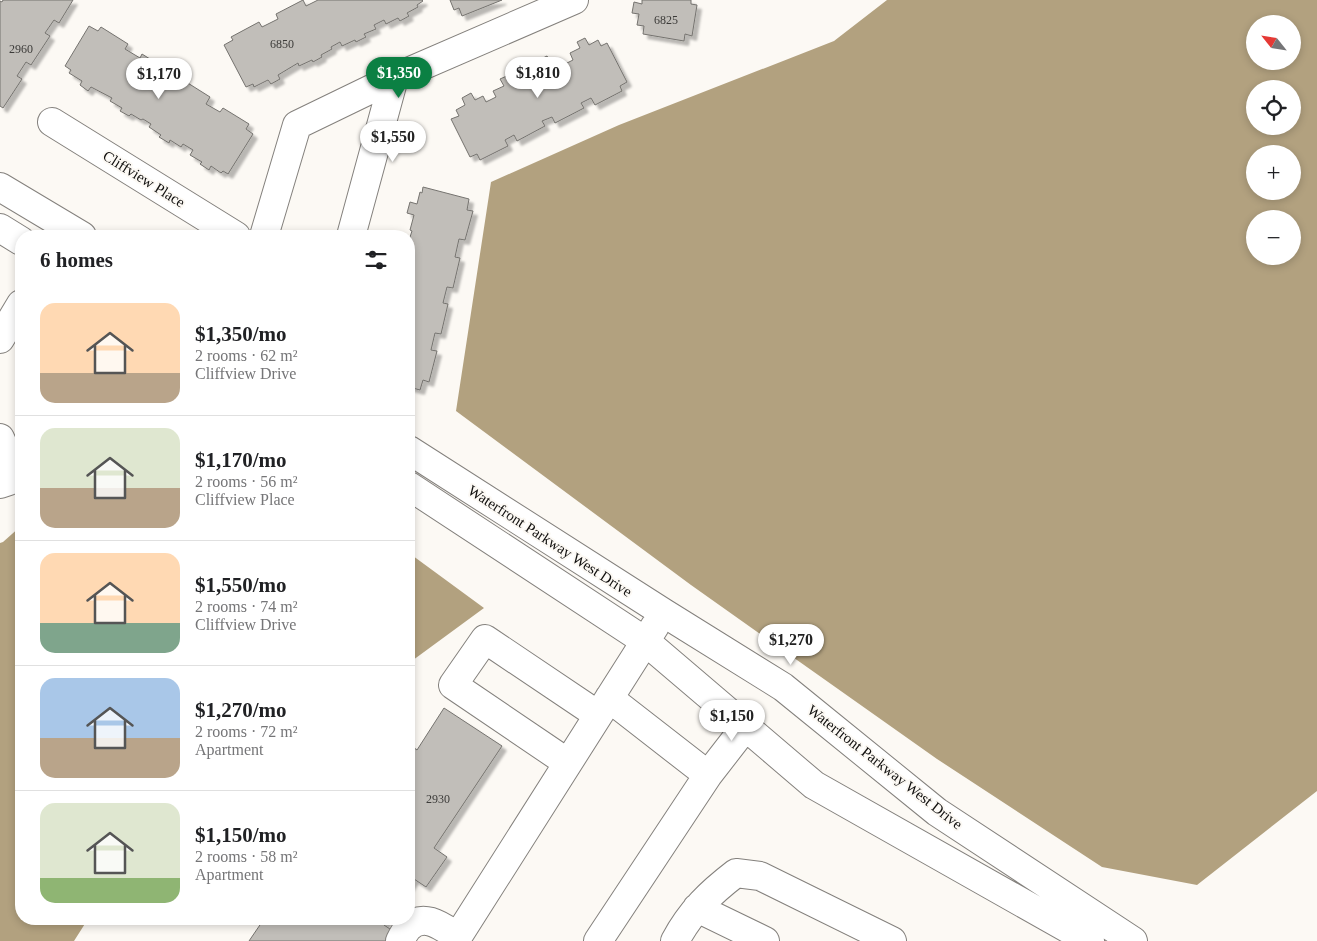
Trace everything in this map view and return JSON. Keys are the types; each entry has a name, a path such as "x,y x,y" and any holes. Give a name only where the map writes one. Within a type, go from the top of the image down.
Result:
{"street":[{"path":"266,230 297,124 394,78 574,0"},
{"path":"353,230 394,78"},
{"name":"Cliffview Place","path":"52,122 226,230"},
{"path":"0,187 66,230"},
{"path":"0,228 15,237"},
{"path":"0,339 15,314"},
{"path":"0,438 11,462 9,481 0,484"},
{"name":"Waterfront Parkway West Drive","path":"415,454 783,687 938,812 1133,941"},
{"name":"Waterfront Parkway West Drive","path":"415,490 645,641 814,785 1090,941"},
{"path":"415,924 433,921 456,939 664,613"},
{"path":"568,763 453,685 485,640 603,706 708,775"},
{"path":"598,941 708,775 746,726"},
{"path":"675,941 697,908 736,873 760,876 892,941"},
{"path":"697,908 765,941"},
{"path":"400,941 409,926 412,925"}],"shaded area":[{"path":"887,0 1317,0 1317,791 1197,885 1102,867 937,759 691,585 456,411 491,182 619,125 834,41"},
{"path":"15,531 15,925 84,925 74,941 0,941 0,543"},
{"path":"415,557 484,608 415,659"}],"building":[{"path":"3,0 73,0 59,23 54,20 45,33 50,36 31,65 26,62 17,76 22,79 3,108 0,106 0,1 2,2"},
{"path":"303,0 306,6 318,0 423,1 417,5 418,7 407,13 409,16 400,21 398,18 386,24 384,20 374,25 376,29 364,34 366,37 342,46 340,42 313,62 312,60 299,66 298,63 278,75 280,79 271,84 268,80 254,87 253,84 246,87 224,45 233,40 231,37 259,22 262,27 278,19 276,14"},
{"path":"450,0 502,0 462,16 459,8 454,10"},
{"path":"642,0 691,0 691,4 697,5 692,36 685,34 684,41 643,34 644,26 637,25 639,14 632,13 634,2 642,4"},
{"path":"89,26 98,31 101,27 128,44 125,49 140,58 142,54 169,71 165,76 179,85 183,80 210,97 206,104 220,112 223,108 249,124 246,129 253,134 228,174 223,171 221,173 211,166 209,170 200,164 202,162 190,155 193,150 183,144 181,147 170,140 169,143 159,137 161,135 149,127 151,124 143,119 141,120 131,114 129,116 120,111 122,108 110,101 112,98 91,87 88,91 80,85 82,81 69,73 71,70 65,66"},
{"path":"585,38 589,45 598,40 601,46 607,43 627,82 620,86 622,91 595,105 591,98 581,103 584,108 555,123 552,117 542,121 545,126 517,141 514,135 505,140 508,146 480,160 477,154 470,157 451,119 459,116 456,110 465,105 462,98 471,93 475,100 483,96 486,102 496,97 493,91 504,86 500,79 509,75 513,82 521,78 524,83 535,78 532,72 542,67 539,60 547,56 551,63 560,59 563,65 573,60 570,53 580,48 577,42"},
{"path":"423,187 469,199 467,210 473,211 465,240 459,239 455,257 460,258 453,288 447,287 443,303 448,304 441,334 435,333 431,350 437,351 429,382 423,380 420,390 415,389 415,230 410,230 414,215 407,213 410,202 417,204 420,192 422,193"},
{"path":"444,708 502,746 434,848 447,857 426,887 415,880 415,748 417,750"},
{"path":"260,925 384,925 393,931 386,941 249,941"}]}
